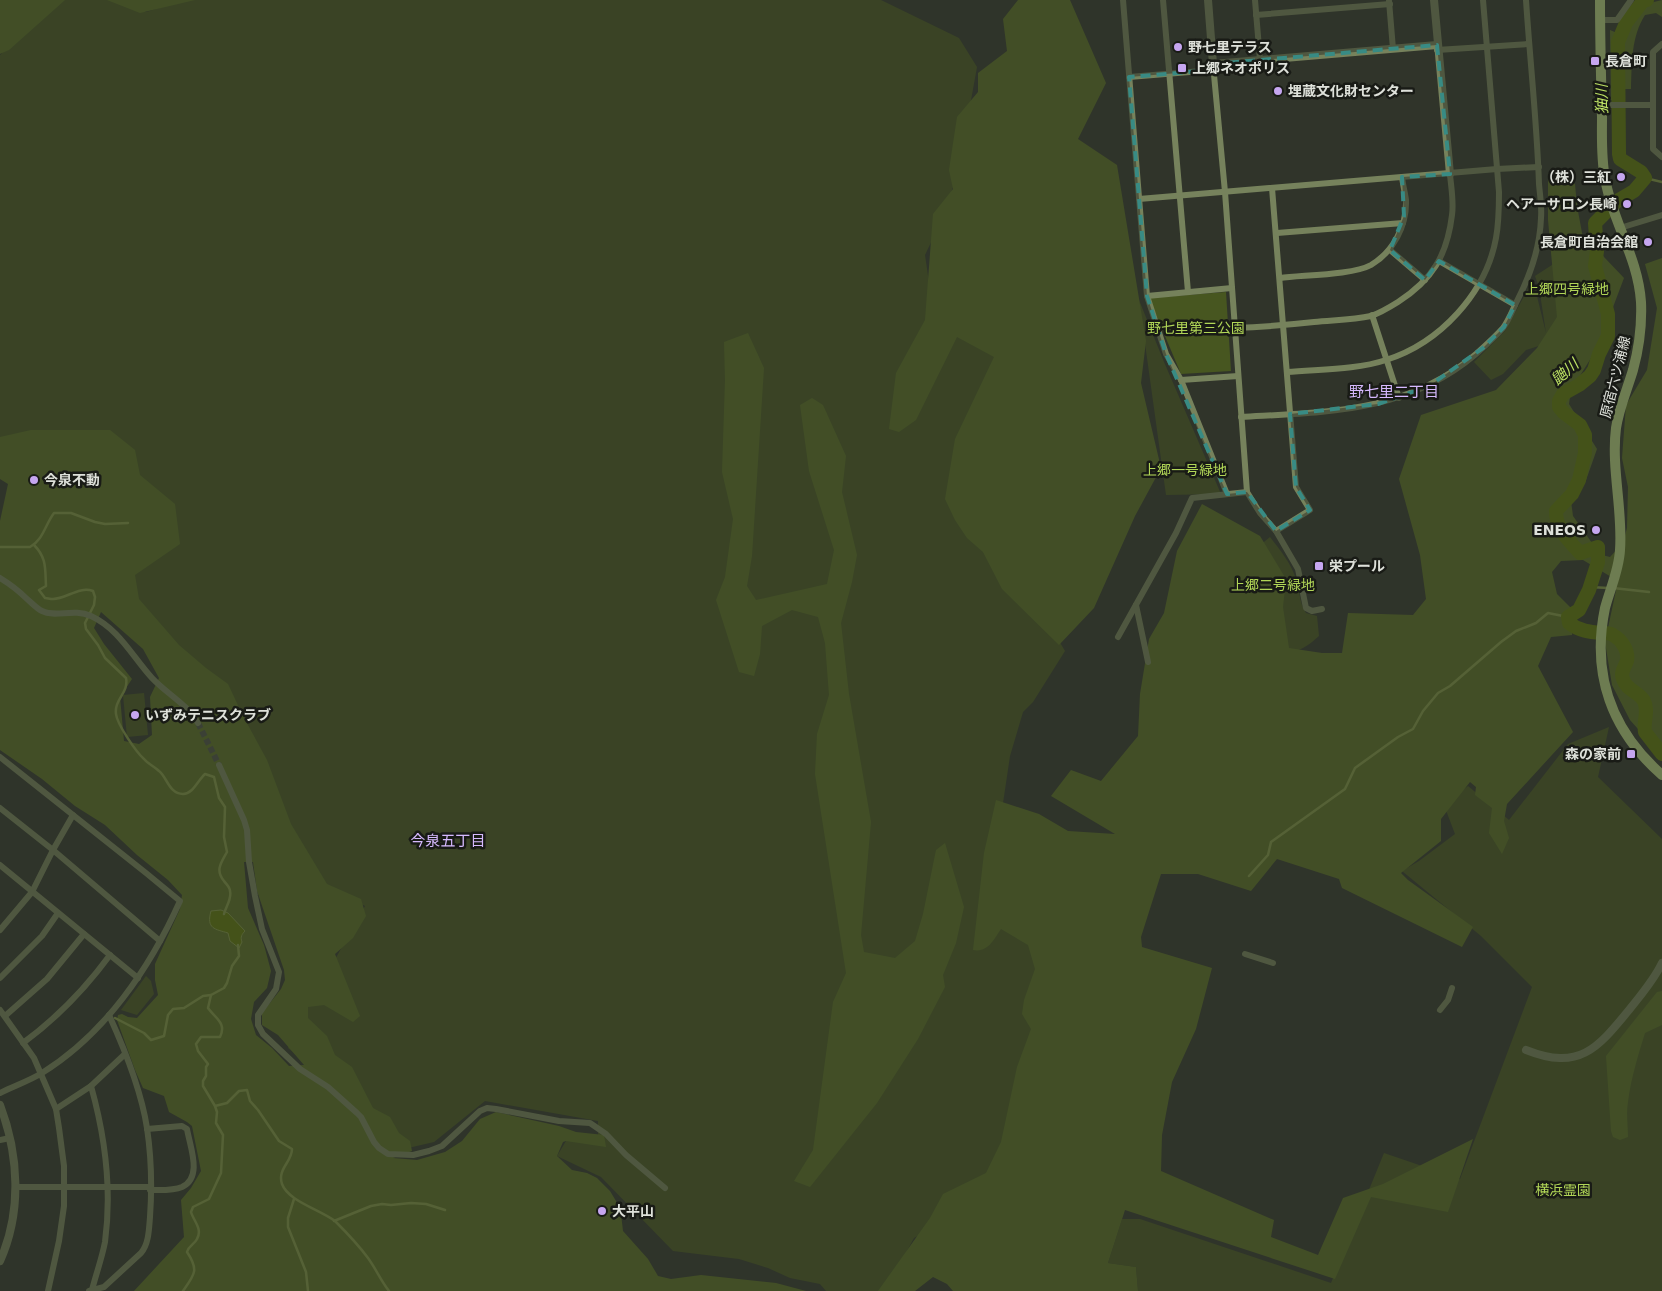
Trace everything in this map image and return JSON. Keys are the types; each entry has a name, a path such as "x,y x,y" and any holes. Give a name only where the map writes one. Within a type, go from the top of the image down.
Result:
{"main road":[{"name":"原宿六ツ浦線","path":"1600,0 1605,105 1604,178 1639,282 1641,326 1637,353 1622,402 1616,430 1621,533 1620,553 1601,632 1601,660 1605,686 1614,715 1635,748 1662,775"}],"street":[{"path":"1123,0 1147,296 1166,354 1180,380 1227,494"},
{"path":"1163,0 1188,292"},
{"path":"1208,0 1225,192 1247,492 1260,513 1276,530 1300,576 1306,608 1312,611 1322,609"},
{"path":"1255,0 1260,60"},
{"path":"1234,328 1283,326 1372,315 1393,306 1406,297 1433,272 1448,237 1453,213 1434,0"},
{"path":"1287,372 1369,364 1388,360 1424,342 1444,327 1457,314 1479,285 1490,261 1499,219 1499,192 1483,0"},
{"path":"1241,417 1350,408 1378,404 1399,398 1430,386 1462,366 1504,327 1523,289 1535,257 1541,218 1539,167 1526,0"},
{"path":"1600,20 1618,20 1631,0"},
{"path":"1256,15 1389,2 1394,49"},
{"path":"1129,77 1169,74 1260,60 1394,49 1529,44"},
{"path":"1662,44 1653,52 1654,149 1662,157"},
{"path":"1605,105 1654,105"},
{"path":"1138,199 1539,167"},
{"path":"1280,278 1351,270 1370,265 1390,250 1403,223 1406,201 1402,178"},
{"path":"1272,188 1296,487 1310,510 1276,530"},
{"path":"1619,224 1662,215"},
{"path":"1277,233 1403,223"},
{"path":"1390,250 1425,280"},
{"path":"1439,261 1515,305"},
{"path":"1147,296 1232,288"},
{"path":"1372,315 1399,398"},
{"path":"1180,380 1238,376"},
{"path":"1118,637 1176,532 1192,498 1247,492"},
{"path":"0,578 12,585 42,611 50,613 78,612 90,616 110,628 149,674 188,710 198,723"},
{"path":"1136,605 1148,662"},
{"path":"0,757 180,901 138,978 109,1015 70,1052 41,1073 0,1093"},
{"path":"219,765 247,830 251,871 262,929 279,972 276,988 258,1015 258,1025 263,1034 300,1069 328,1087 361,1118 368,1134 379,1148 388,1154 400,1155 413,1155 429,1151 442,1146 480,1111 488,1108 496,1109 559,1121 590,1123 606,1134 626,1155 665,1188"},
{"path":"0,808 160,940"},
{"path":"0,930 3,923 32,892 73,815"},
{"path":"0,865 138,978"},
{"path":"0,978 42,936 58,913"},
{"path":"5,1016 47,979 84,934"},
{"path":"1245,954 1273,963"},
{"path":"24,1043 47,1025 83,990 110,955"},
{"path":"1526,1050 1541,1056 1557,1058 1579,1055 1593,1049 1609,1035 1642,994 1662,963"},
{"path":"1440,1010 1448,1000 1452,988"},
{"path":"0,1010 34,1058 56,1109 65,1187 59,1241 48,1291"},
{"path":"91,1291 104,1287 145,1249 149,1226 150,1189 147,1129 126,1054 109,1015"},
{"path":"56,1109 91,1086 126,1054"},
{"path":"91,1086 102,1131 108,1187 105,1242 91,1291"},
{"path":"0,1105 15,1159 16,1187 13,1224 0,1261"},
{"path":"16,1187 180,1188 191,1180 194,1171 187,1129 182,1126 147,1129"},
{"path":"0,1140 10,1138"}],"highlighted area":[{"path":"1437,45 1450,174 1402,177 1404,216 1390,250 1425,280 1439,261 1515,305 1504,327 1483,348 1429,386 1378,404 1290,414 1296,487 1310,510 1276,531 1247,492 1227,494 1166,354 1147,296 1129,77 1214,70 1213,64"}],"green space":[{"path":"0,0 65,0 9,50 0,54"},
{"path":"62,0 115,0 146,12 186,0 881,0 959,38 977,67 958,172 943,217 925,255 936,331 975,334 994,350 1033,597 1065,651 1033,702 1023,712 1010,756 989,897 1052,971 997,1178 951,1217 914,1238 885,1291 826,1291 820,1284 790,1278 768,1268 739,1259 673,1251 601,1177 557,1156 566,1141 598,1136 598,1121 485,1101 434,1142 395,1151 341,1091 288,1048 292,1036 365,906 316,881 254,755 0,459 0,55"},
{"path":"107,0 195,0 140,13"},
{"path":"1018,0 1070,0 1106,83 1078,139 1117,165 1146,341 1141,383 1161,468 1135,516 1094,608 1059,645 1002,589 983,552 967,538 955,520 945,499 955,439 994,357 957,337 916,420 899,432 889,429 896,373 925,320 933,214 953,189 949,170 957,117 978,92 978,73 1007,51 1003,19"},
{"path":"1662,0 1662,17 1656,13 1645,15 1640,23 1633,50 1631,89 1621,89 1621,102 1611,100 1610,30 1624,36 1646,4"},
{"name":"上郷四号緑地","path":"1548,173 1575,184 1583,238 1594,241 1604,257 1624,278 1598,347 1571,390 1569,404 1597,449 1585,483 1571,501 1573,516 1598,554 1610,557 1623,543 1627,528 1628,487 1622,458 1626,405 1647,370 1657,308 1645,264 1662,258 1662,756 1630,720 1612,685 1605,642 1618,581 1583,560 1561,561 1552,572 1557,594 1573,610 1572,635 1551,637 1538,666 1573,732 1507,804 1504,821 1509,838 1502,854 1489,833 1492,808 1475,795 1476,787 1470,782 1441,819 1441,841 1401,873 1473,927 1462,947 1342,888 1339,879 1277,859 1251,891 1198,874 1161,874 1141,937 1142,947 1212,968 1196,1029 1172,1082 1162,1135 1161,1171 1274,1220 1271,1237 1318,1255 1343,1198 1383,1184 1473,1139 1448,1212 1371,1197 1335,1279 1125,1210 1108,1263 1136,1267 1138,1291 953,1291 947,1284 933,1277 915,1291 878,1291 930,1218 943,1194 986,1173 1001,1142 1017,1067 1031,1029 1022,1014 1024,1000 1035,969 1028,945 1001,929 987,947 973,950 984,853 996,800 1039,814 1068,831 1115,834 1051,796 1071,770 1101,781 1138,736 1140,694 1149,639 1164,613 1177,551 1202,504 1260,536 1286,579 1283,607 1289,648 1322,653 1342,653 1348,613 1413,615 1426,599 1420,555 1399,479 1421,415 1496,390 1537,348 1557,317 1548,220"},
{"name":"上郷四号緑地","path":"1590,230 1591,277 1548,343 1526,350 1503,374 1491,380 1474,362 1505,331 1533,280 1546,333 1539,287 1535,276 1572,252"},
{"name":"野七里第三公園","path":"1226,292 1231,371 1181,374 1149,298"},
{"name":"上郷一号緑地","path":"1139,300 1164,362 1221,494 1166,495"},
{"path":"748,333 764,368 752,556 747,586 756,600 827,584 834,550 809,471 800,405 812,398 823,405 846,456 842,492 857,555 841,623 849,694 871,822 861,935 864,952 895,958 915,941 923,914 936,850 945,843 964,907 956,943 943,975 945,987 918,1039 877,1103 810,1187 794,1181 813,1150 833,1002 846,973 815,774 817,734 829,695 825,643 818,617 792,610 762,626 760,654 754,676 739,672 716,600 725,577 733,519 722,472 725,380 724,342"},
{"path":"31,430 110,430 135,450 140,475 175,504 180,544 135,575 139,599 179,645 228,684 267,760 291,824 327,884 361,899 366,916 353,938 335,954 360,1016 353,1022 324,1005 308,1007 308,1018 327,1036 335,1055 352,1067 373,1108 390,1117 399,1133 410,1141 412,1151 393,1158 417,1160 445,1152 462,1141 480,1119 496,1112 559,1126 576,1132 604,1135 606,1147 566,1141 563,1142 557,1156 572,1170 587,1173 597,1178 610,1191 621,1214 623,1231 648,1259 658,1276 671,1279 701,1275 776,1283 806,1291 134,1291 184,1237 181,1200 201,1171 192,1126 169,1112 164,1096 143,1088 117,1020 118,1015 122,1014 137,1018 158,995 155,980 155,964 180,909 182,895 168,880 137,855 105,825 75,806 42,779 0,750 0,521 8,484 0,479 0,437","holes":["101,612 143,649 159,678 150,697 152,735 139,744 124,741 120,697 132,679 104,644 94,628","244,862 253,862 257,891 284,970 285,980 281,989 262,1013 262,1025 278,1035 304,1065 289,1066 256,1035 251,1019 254,1002 267,988 271,971 264,945 248,908"]},
{"name":"上郷二号緑地","path":"1270,537 1294,573 1302,605 1306,613 1317,616 1319,636 1302,648 1288,653 1283,653 1236,565"},
{"name":"いずみテニスクラブ","path":"144,693 148,735 127,737 123,695"},
{"name":"横浜霊園","path":"1609,727 1598,777 1662,839 1662,1291 1138,1291 1136,1267 1108,1263 1122,1219 1140,1219 1331,1283 1384,1153 1460,1179 1532,987 1481,936 1402,871 1419,861 1455,834 1444,805 1468,786 1509,820 1568,744"},
{"path":"146,976 151,981 154,994 137,1015 121,1010"},
{"path":"1662,991 1662,1025 1645,1033 1629,1093 1627,1111 1628,1137 1620,1140 1613,1137 1611,1131 1606,1056 1657,992"}],"shaded area":[{"path":"221,910 228,913 245,931 239,948 230,941 228,933 211,925 211,911"}],"waterway":[{"name":"鼬川","path":"1647,0 1643,1 1626,23 1618,42 1619,154 1620,159 1641,172 1645,178 1634,191 1617,201 1595,223 1597,251 1595,266 1608,314 1608,336 1590,376 1563,394 1559,401 1559,407 1564,413 1580,425 1585,435 1585,453 1579,480 1572,494 1556,511 1560,529 1580,553 1598,547 1598,562 1589,590 1579,610 1568,617 1569,623 1585,631 1611,634 1622,643 1627,657 1622,672 1623,679 1627,686 1644,701 1646,709 1645,732 1662,754"},
{"name":"㹨川","path":"1645,178 1662,182"},
{"path":"0,547 30,547 41,536 54,513 71,513 105,524 128,523"},
{"path":"34,545 43,559 46,586 39,590 45,598 58,598 83,590 93,591 95,597 94,605 85,623 86,629 105,658 126,678 125,688 117,704 116,714 123,731 136,750 162,774 171,788 178,793 190,792 205,774 214,777 219,798 225,807 224,837 227,852 219,870 221,877 229,888 230,900 224,914"},
{"path":"1590,587 1608,588"},
{"path":"1613,588 1649,592"},
{"path":"1249,876 1268,855 1271,842 1345,789 1355,768 1398,737 1413,729 1423,711 1438,693 1450,686 1516,631 1536,623 1548,613 1568,617"},
{"path":"183,1291 194,1272 193,1263 187,1252 199,1235 191,1212 193,1207 209,1199 221,1173 223,1135 216,1123 217,1112 215,1106 203,1086 208,1064 198,1051 196,1044 201,1037 220,1037 222,1032 221,1024 208,1008 211,995 224,988 227,983 232,966 239,956 238,945"},
{"path":"115,1018 144,1033 151,1040 164,1036 168,1015 173,1009 184,1008 203,996 211,995"},
{"path":"215,1106 227,1103 239,1091 247,1090 250,1101 279,1141 292,1149 290,1158 281,1174 285,1190 298,1200 335,1221 365,1254 389,1291"},
{"path":"294,1199 288,1218 288,1227 306,1272 308,1291"},
{"path":"334,1221 371,1206 382,1204 426,1204 445,1210"}],"tunnel":[{"path":"198,723 219,765"}],"place":[{"name":"野七里テラス","path":"1178,47"},
{"name":"長倉町","path":"1595,61"},
{"name":"上郷ネオポリス","path":"1182,68"},
{"name":"埋蔵文化財センター","path":"1278,91"},
{"name":"（株）三紅","path":"1621,177"},
{"name":"ヘアーサロン長崎","path":"1627,204"},
{"name":"長倉町自治会館","path":"1648,242"},
{"name":"今泉不動","path":"34,480"},
{"name":"ENEOS","path":"1596,530"},
{"name":"栄プール","path":"1319,566"},
{"name":"いずみテニスクラブ","path":"135,715"},
{"name":"森の家前","path":"1631,754"},
{"name":"大平山","path":"602,1211"}],"district":[{"name":"野七里二丁目","path":"1394,392"},
{"name":"今泉五丁目","path":"448,841"}]}
